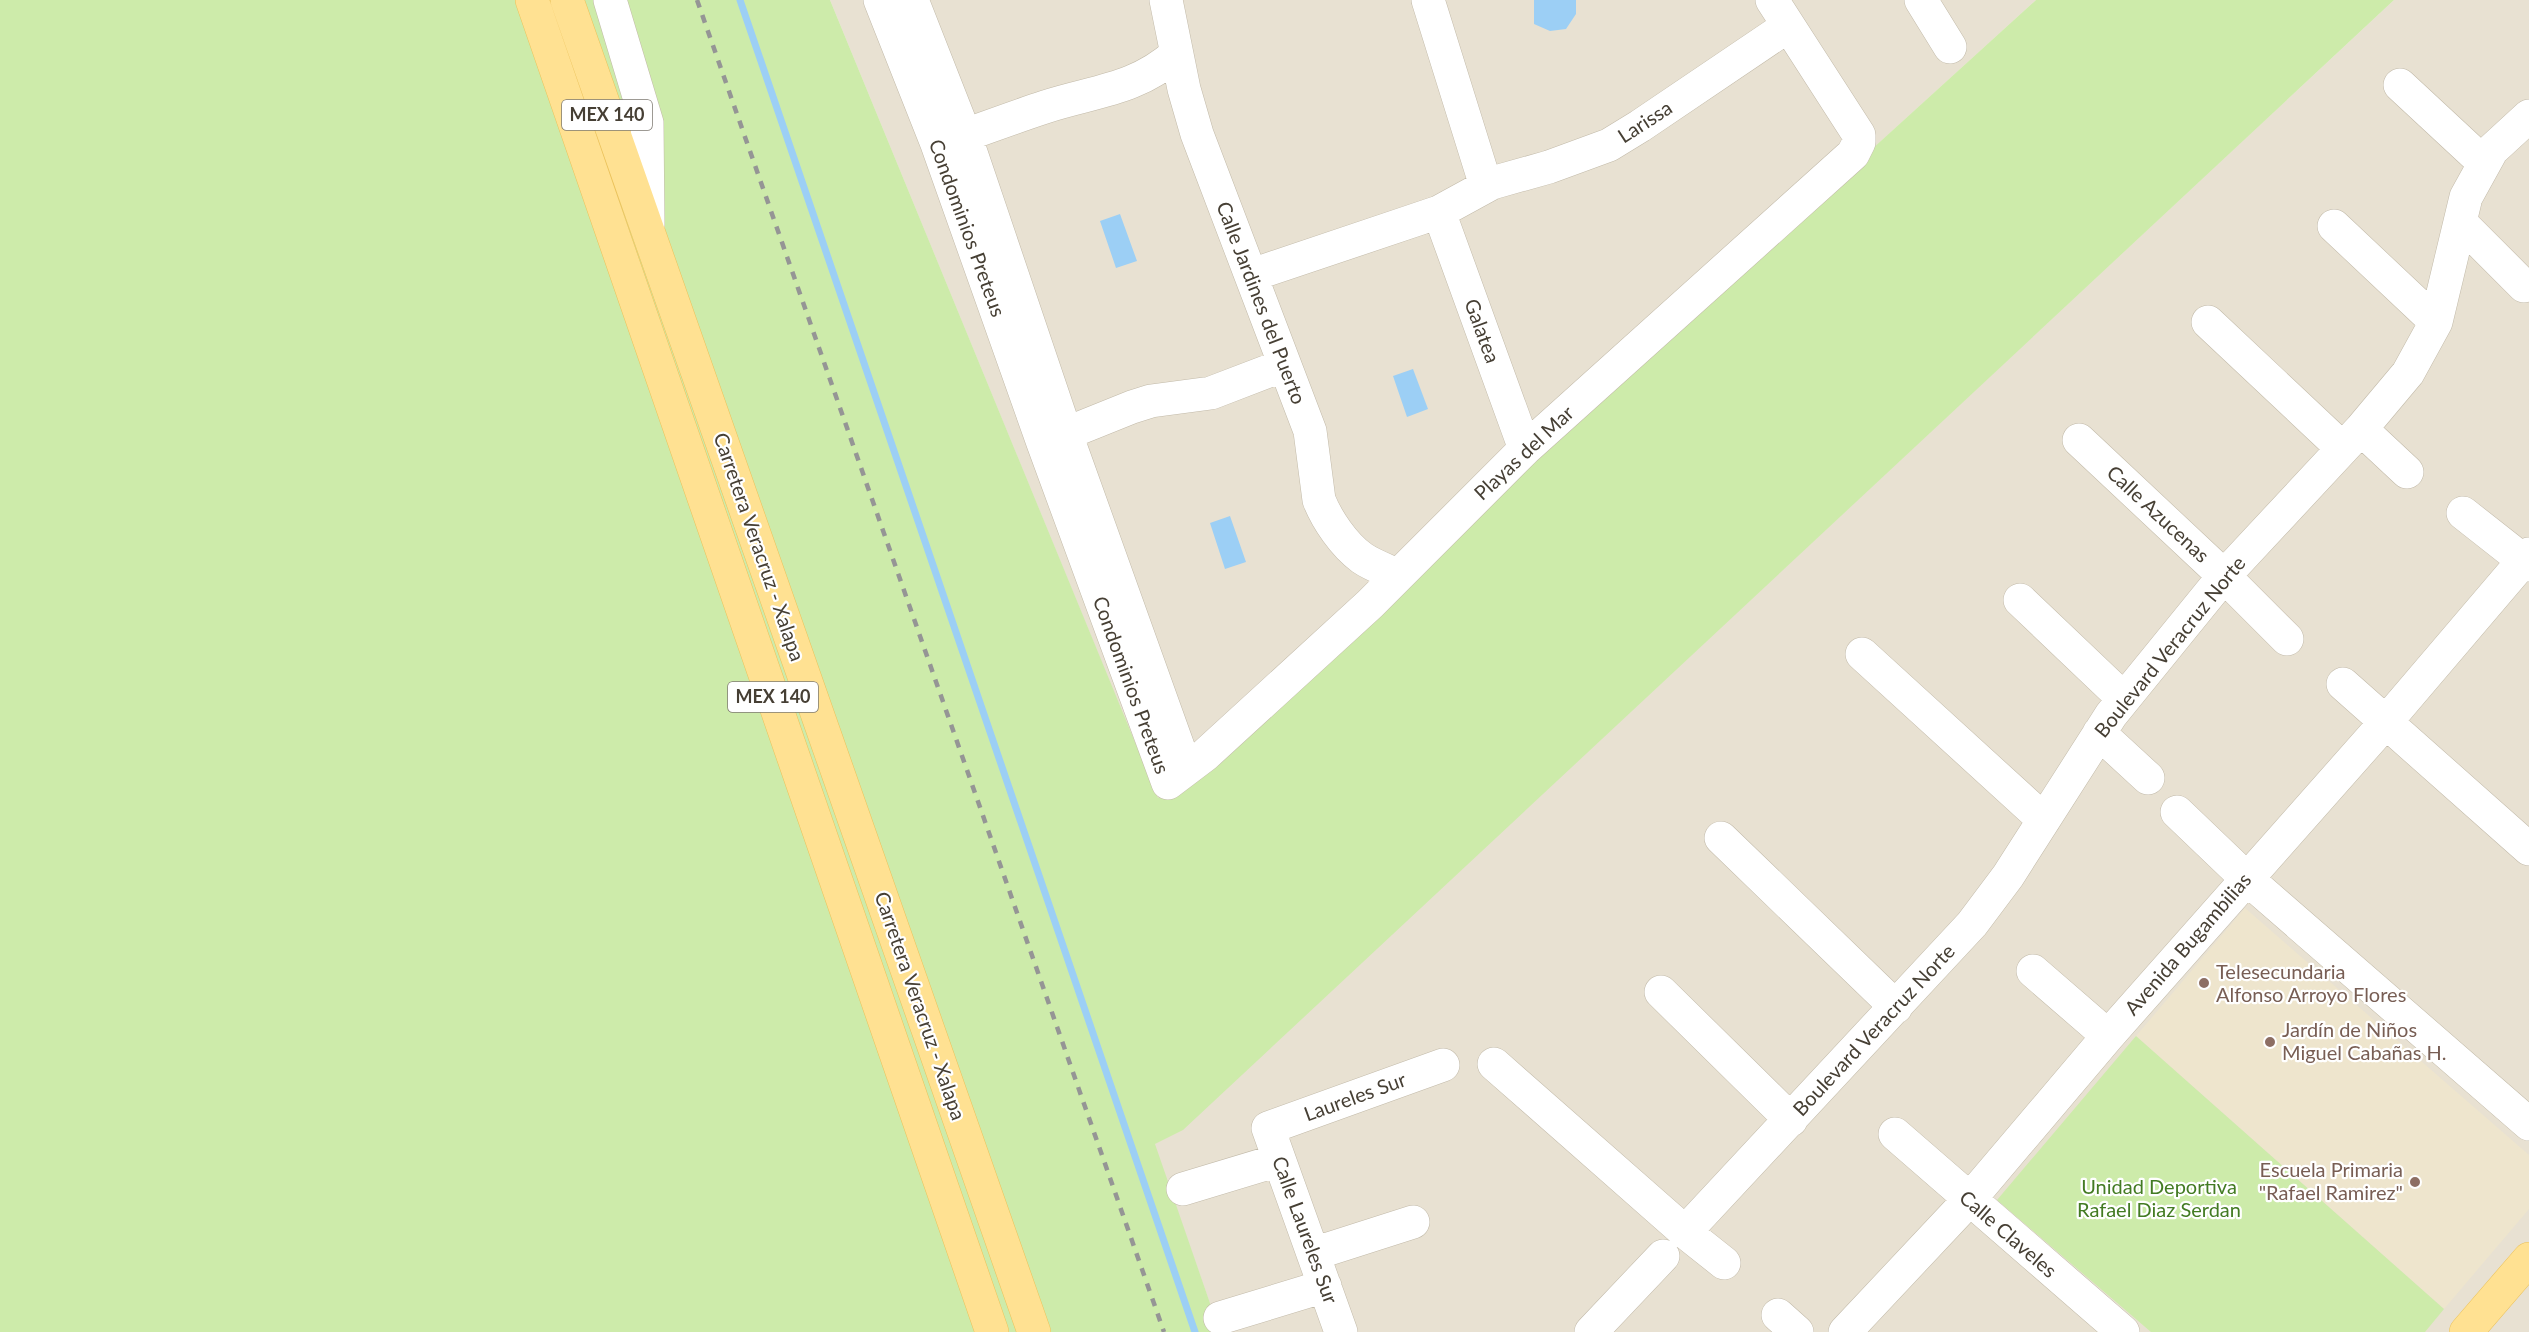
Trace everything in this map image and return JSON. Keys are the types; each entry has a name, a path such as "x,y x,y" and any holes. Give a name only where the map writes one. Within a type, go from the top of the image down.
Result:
{"main road":[{"name":"Carretera Veracruz - Xalapa","path":"532,0 992,1332"},
{"name":"Carretera Veracruz - Xalapa","path":"567,0 1034,1332"},
{"path":"2466,1332 2529,1259"}],"street":[{"path":"610,0 647,123 648,230"},
{"name":"Condominios Preteus","path":"880,0 951,140"},
{"name":"Condominios Preteus","path":"912,0 951,140 1055,439 1186,769"},
{"name":"Calle Jardines del Puerto","path":"1166,0 1184,89 1197,134 1310,431 1322,508 1340,534 1362,558 1397,575"},
{"path":"1428,0 1485,186"},
{"path":"1921,0 1950,47"},
{"name":"Larissa","path":"1252,275 1439,212 1485,186 1550,167 1617,140 1780,13"},
{"name":"Playas del Mar","path":"1186,769 1205,755 1353,620 1525,449 1853,154 1859,138 1780,13"},
{"path":"951,140 1044,107 1129,84 1156,71 1176,54"},
{"path":"2400,85 2484,163"},
{"name":"Boulevard Veracruz Norte","path":"1685,1232 1987,907 2124,699 2224,576 2408,373 2436,322 2461,223 2463,206 2497,142 2529,116"},
{"name":"Galatea","path":"1439,212 1525,449"},
{"path":"2461,223 2523,286"},
{"path":"2334,226 2436,322"},
{"path":"2208,322 2351,438 2406,472"},
{"path":"1055,439 1132,406 1151,401 1211,393 1284,365"},
{"name":"Calle Azucenas","path":"2079,440 2224,576 2287,639"},
{"path":"2463,513 2527,559"},
{"name":"Avenida Bugambilias","path":"1845,1332 1969,1200 2108,1036 2527,559"},
{"path":"2020,600 2124,699"},
{"path":"1862,654 2044,820"},
{"path":"2343,684 2529,849"},
{"path":"2099,734 2148,778"},
{"path":"2177,812 2246,878 2529,1124"},
{"path":"1721,838 1896,1007"},
{"path":"2033,971 2108,1036"},
{"path":"1661,992 1791,1120"},
{"path":"1494,1064 1685,1232 1724,1263"},
{"name":"Laureles Sur","path":"1268,1128 1443,1065"},
{"name":"Calle Laureles Sur","path":"1268,1128 1341,1332"},
{"name":"Calle Claveles","path":"1895,1134 2123,1332"},
{"path":"1183,1189 1280,1160"},
{"path":"1313,1254 1413,1222"},
{"path":"1591,1332 1664,1256"},
{"path":"1220,1318 1325,1286"}],"shaded area":[{"path":"830,0 2036,0 1158,799"},
{"path":"2394,0 2529,0 2529,1332 1220,1332 1154,1144 1183,1129"},
{"path":"2245,908 2529,1155 2529,1209 2444,1309 2136,1036"}],"green space":[{"path":"0,0 830,0 1158,798 2036,0 2394,0 1183,1130 1155,1144 1220,1332 0,1332"},
{"name":"Unidad Deportiva Rafael Diaz Serdan","path":"2136,1036 2444,1309 2425,1332 2151,1332 1997,1200"}],"water":[{"path":"1534,0 1576,0 1576,14 1566,29 1550,31 1534,24"},
{"path":"1120,214 1137,261 1116,268 1100,221"},
{"path":"1413,369 1428,409 1407,417 1393,376"},
{"path":"1230,516 1246,562 1225,569 1210,523"}],"waterway":[{"path":"740,0 1195,1332"}],"railway":[{"path":"697,0 1164,1332"}],"place":[{"name":"Telesecundaria Alfonso Arroyo Flores","path":"2204,983"},
{"name":"Jardín de Niños Miguel Cabañas H.","path":"2270,1042"},
{"name":"Escuela Primaria \"Rafael Ramirez\"","path":"2415,1182"}]}
